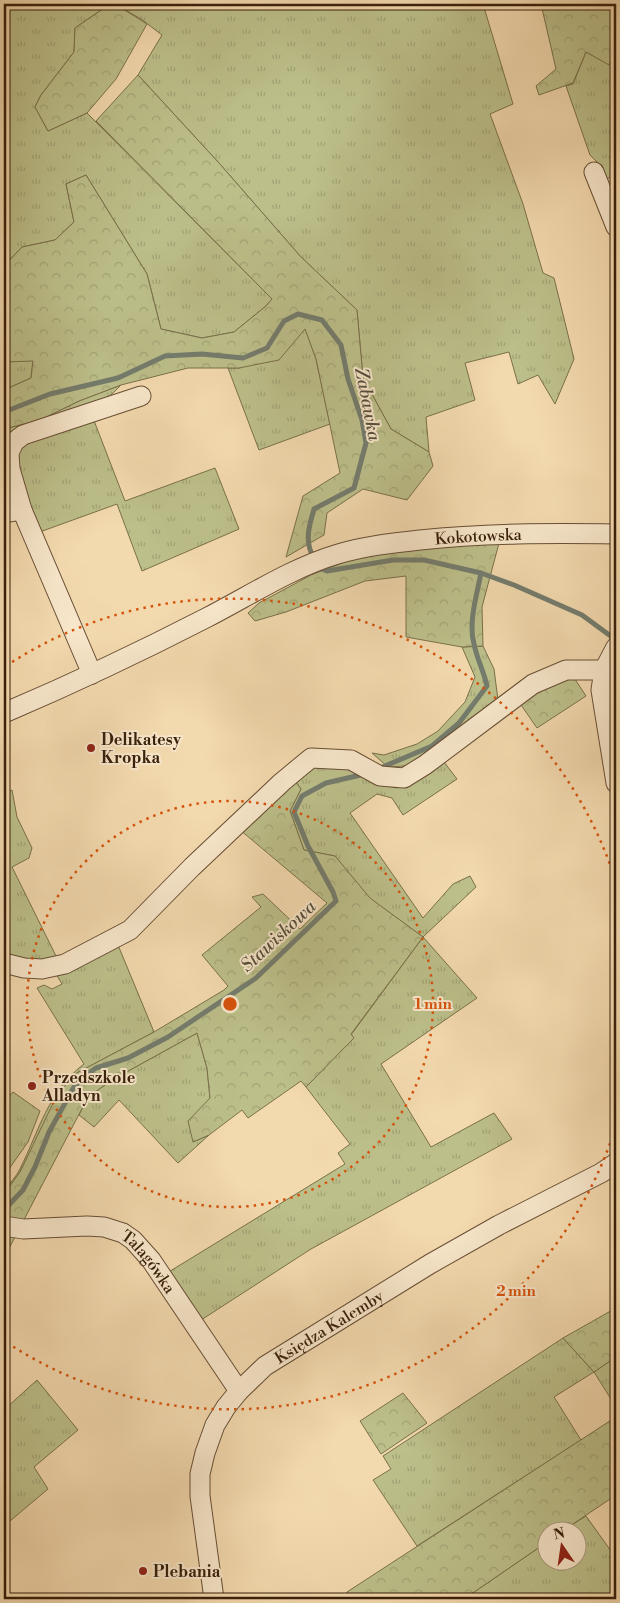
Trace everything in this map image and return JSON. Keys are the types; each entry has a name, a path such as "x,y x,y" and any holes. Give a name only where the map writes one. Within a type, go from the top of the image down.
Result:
{"street":[{"path":"594,172 616,227"},
{"path":"92,674 13,511 9,453 14,442 23,435 141,396"},
{"name":"Kokotowska","path":"4,713 92,674 197,623 296,570 324,558 382,544 467,536 544,533 616,534"},
{"path":"616,646 604,670 601,690 616,783"},
{"path":"4,962 24,968 42,969 65,964 130,930 192,867 282,782 311,758 351,760 380,776 404,778 425,765 533,684 566,670 604,670"},
{"name":"Księdza Kalemby","path":"214,1599 200,1496 200,1474 215,1425 239,1391 265,1366 430,1264 481,1234 601,1173 616,1163"},
{"name":"Talagówka","path":"5,1226 23,1229 88,1226 104,1227 123,1232 151,1260 239,1391"}],"green space":[{"path":"4,4 110,4 75,28 74,52 41,95 35,107 48,131 87,113 272,299 234,332 202,338 161,329 147,274 86,175 66,184 74,222 55,240 22,247 4,266"},
{"path":"110,4 115,4 147,24 116,79 87,113 48,131 35,107 41,95 74,52 75,28"},
{"path":"115,4 483,4 513,104 490,114 523,204 543,273 554,278 574,359 555,404 538,375 518,384 509,352 465,363 475,400 426,417 429,452 391,429 363,378 357,310 301,257 219,163 138,75 162,35 141,19"},
{"path":"541,4 616,4 616,51 609,65 586,52 573,83 539,95 536,86 556,69"},
{"path":"616,51 616,175 606,179 599,164 590,155 566,86 573,84 586,52 609,64"},
{"path":"138,75 219,163 301,257 357,310 363,378 391,429 429,452 433,466 407,500 363,489 327,513 324,535 286,557 303,496 340,473 316,359 305,329 279,360 239,368 188,368 121,385 79,401 40,420 4,429 4,390 31,378 33,361 4,362 4,266 22,247 55,240 74,222 66,184 86,175 147,274 161,329 202,338 234,332 272,299 96,121"},
{"path":"305,328 316,359 330,424 259,450 228,368 240,368"},
{"path":"33,360 31,378 4,390 4,362"},
{"path":"121,385 106,400 4,444 4,429 40,420 79,401"},
{"path":"93,418 125,501 215,468 239,529 142,571 117,504 37,533 12,460 16,447"},
{"path":"499,543 482,607 483,646 462,647 406,637 406,576 365,581 286,612 255,621 248,613 259,603 311,575 360,556 427,547"},
{"path":"483,646 494,669 498,700 419,765 388,767 372,753 384,755 417,744 438,731 465,702 475,677 462,647"},
{"path":"571,673 586,696 537,728 519,702"},
{"path":"444,762 457,779 403,815 392,798 377,794 350,813 423,918 453,884 470,876 476,887 423,937 369,898 335,856 304,850 290,811 301,789 293,778 313,763 355,768 373,783 397,788"},
{"path":"293,778 301,789 290,811 304,850 335,856 370,898 423,937 351,1034 354,1038 306,1087 301,1081 248,1118 242,1110 209,1135 193,1142 188,1121 210,1098 207,1068 197,1033 112,1080 88,1097 4,1258 4,1194 20,1172 57,1095 75,1074 154,1032 228,986 202,955 261,907 252,897 263,894 300,929 327,903 239,829"},
{"path":"12,790 17,817 32,848 29,858 12,867 58,960 30,962 4,951 4,793"},
{"path":"423,937 477,998 381,1064 431,1147 494,1113 512,1139 311,1249 198,1322 167,1273 345,1164 338,1153 350,1144 306,1087 353,1038 351,1035"},
{"path":"118,945 154,1032 75,1074 20,1172 4,1194 4,1191 20,1169 39,1126 61,1086 84,1064 37,988 44,985 52,989 62,984 56,974 75,970"},
{"path":"197,1033 207,1068 210,1098 193,1142 209,1135 178,1163 119,1100 94,1127 79,1115 88,1097 112,1080"},
{"path":"13,1092 40,1111 28,1142 4,1176 4,1102"},
{"path":"616,1308 616,1357 594,1372 563,1338"},
{"path":"563,1338 594,1372 554,1397 581,1440 417,1546 373,1480 391,1469 383,1456"},
{"path":"616,1357 616,1407 594,1372"},
{"path":"37,1380 78,1430 34,1467 48,1489 4,1526 4,1410"},
{"path":"403,1393 427,1423 381,1454 360,1421"},
{"path":"616,1417 616,1495 579,1520 538,1520 538,1548 464,1599 347,1599 347,1592"},
{"path":"586,1516 616,1558 616,1599 464,1599 538,1548 538,1570 588,1570 588,1520 580,1520"}],"waterway":[{"name":"Zabawka","path":"4,412 50,394 118,378 165,356 202,354 243,358 267,348 284,321 298,314 322,320 341,345 348,379 362,420 366,443 354,488 314,509 308,540 314,558"},
{"name":"Zabawka","path":"318,565 327,571 393,560 424,560 481,573 514,585 582,615 612,637"},
{"name":"Stawiskowa","path":"378,769 432,746 459,723 487,686 472,636 474,608 481,573"},
{"name":"Stawiskowa","path":"4,1210 23,1190 35,1167 49,1132 74,1087 83,1077 96,1068 128,1058 168,1037 256,978 336,901 308,846 294,812 302,796 326,783 365,774"}],"place":[{"name":"Delikatesy Kropka","path":"91,748"},
{"name":"Przedszkole Alladyn","path":"32,1086"},
{"name":"Plebania","path":"143,1571"}]}
